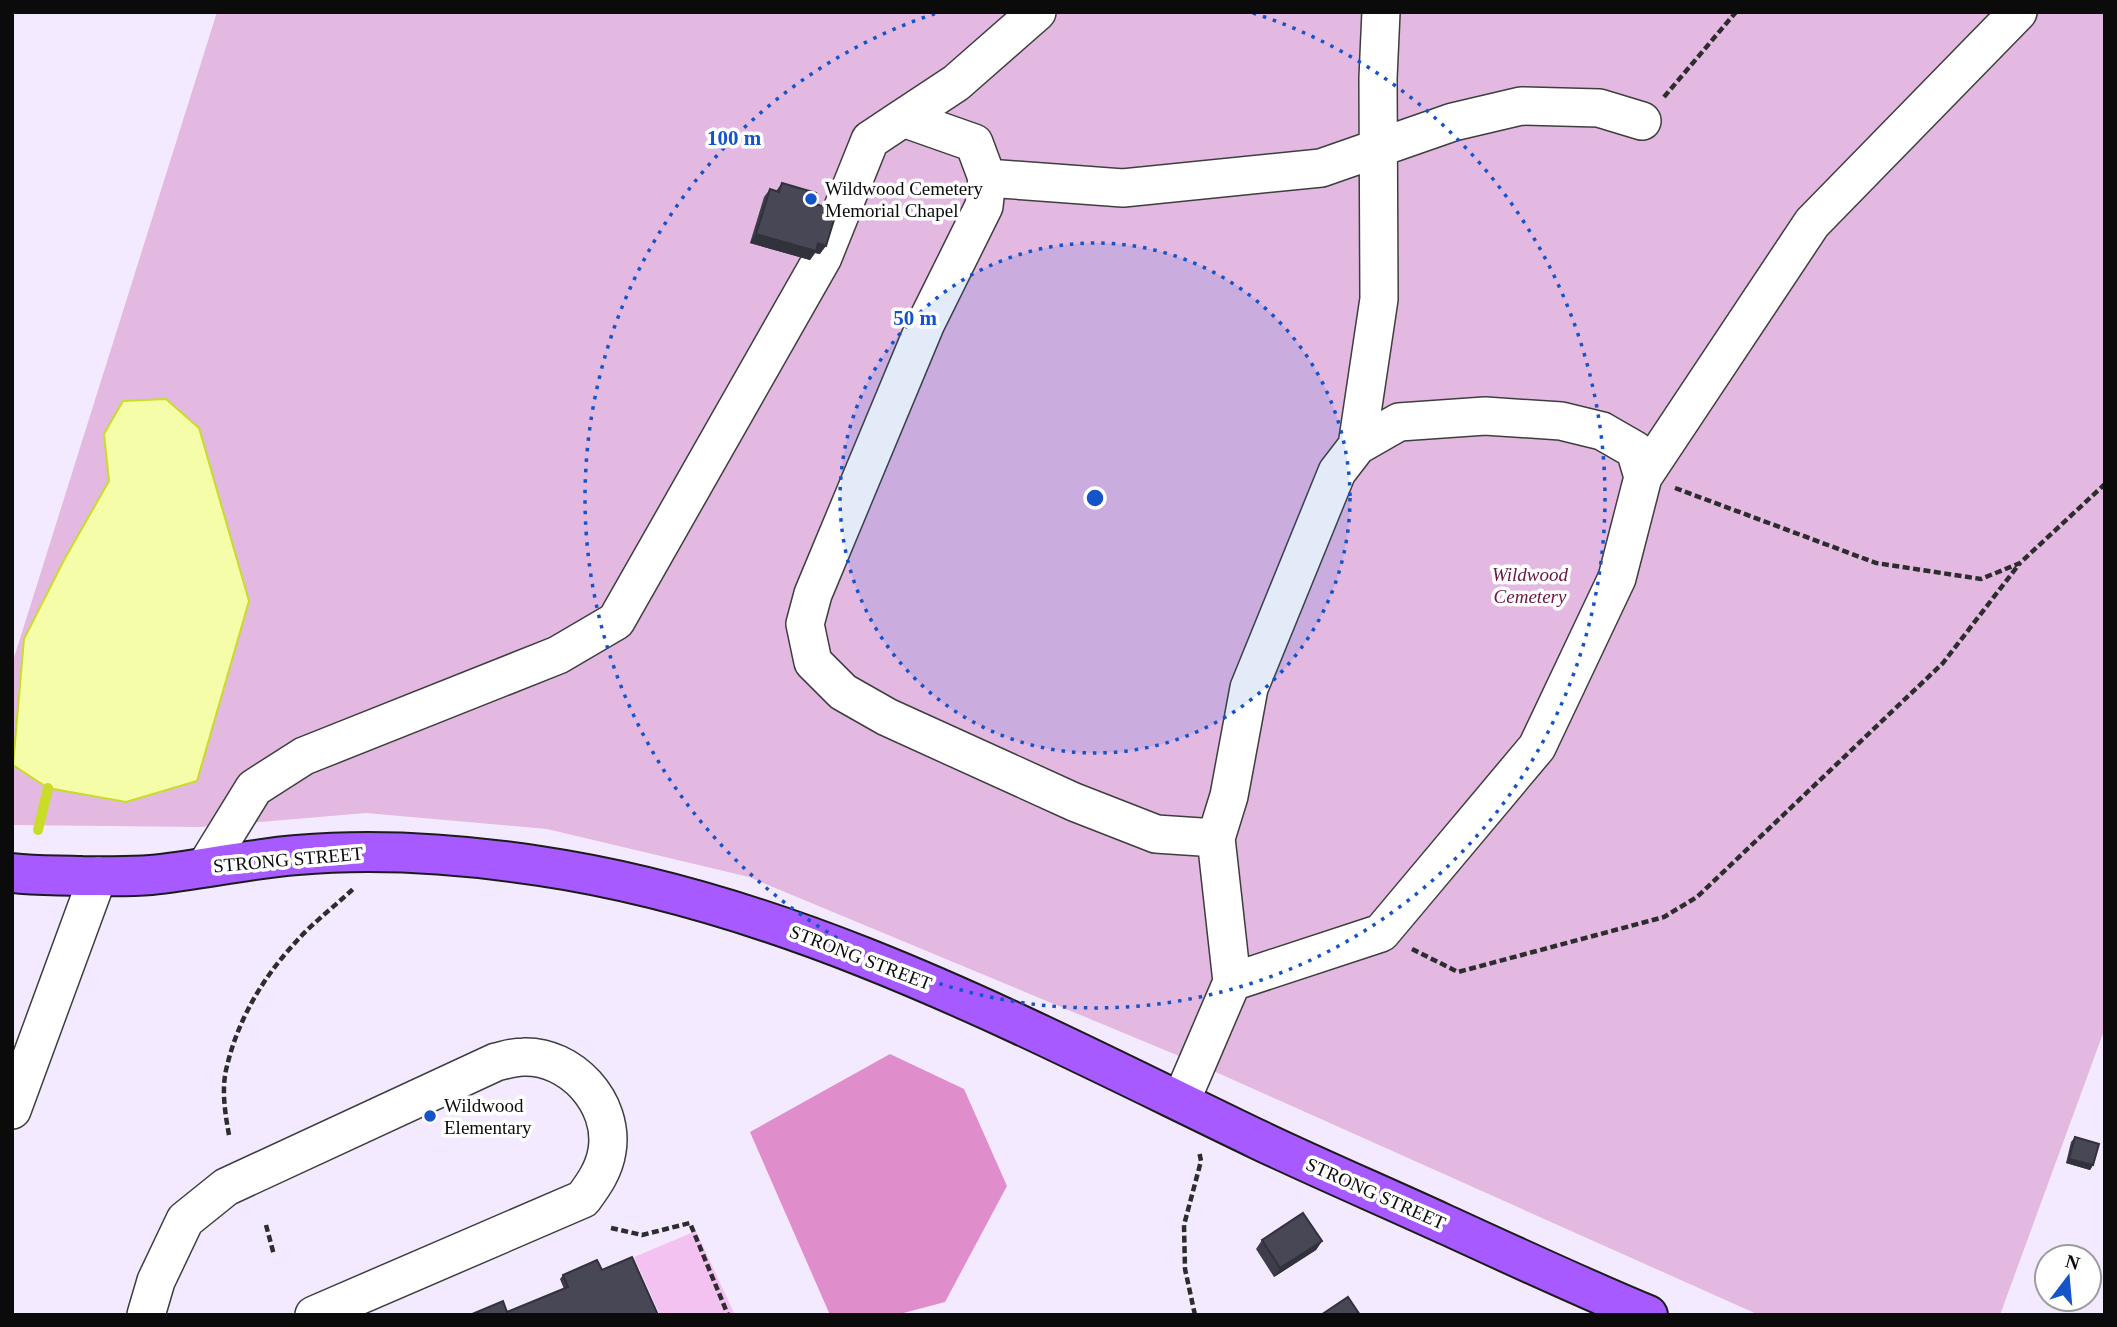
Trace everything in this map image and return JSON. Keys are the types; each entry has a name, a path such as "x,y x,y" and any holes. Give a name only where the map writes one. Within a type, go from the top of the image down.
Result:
{"main road":[{"name":"STRONG STREET","path":"12,873 144,875 302,854 380,852 525,864 630,883 735,911 853,953 973,1002 1609,1307 1648,1315"}],"lane":[{"path":"206,866 254,788 304,756 558,655 616,621 823,257 870,140 956,83 1037,12"},
{"path":"1357,446 1379,299 1377,150 1381,12"},
{"path":"1232,982 1381,933 1537,747 1617,578 1643,477 1812,223 2018,12"},
{"path":"987,178 1123,188 1321,168 1453,122 1521,106 1599,108 1642,121"},
{"path":"903,118 974,144 987,178 984,206 926,323 813,594 805,624 813,662 843,692 887,717 1074,802 1156,834 1216,838"},
{"path":"1181,1101 1232,982 1216,838 1229,796 1249,688 1337,472 1357,446 1399,422 1485,416 1561,421 1602,431 1635,450 1643,477"},
{"path":"12,1110 98,876"},
{"path":"146,1315 156,1281 185,1220 226,1187 496,1062 524,1057 552,1061 577,1075 596,1096 606,1122 608,1150 600,1176 583,1199 314,1315"}],"path":[{"path":"1642,121 1736,12"},
{"path":"1643,477 1876,563 1981,579 2020,563"},
{"path":"1381,933 1458,972 1664,917 1698,897 1943,663 2020,563 2105,484"},
{"path":"229,1135 224,1111 226,1068 239,1028 260,985 294,943 353,889"},
{"path":"1195,1315 1185,1269 1184,1225 1201,1161 1197,1140"},
{"path":"611,1228 642,1235 690,1223 728,1315"},
{"path":"266,1226 274,1255"}],"shaded area":[{"path":"166,399 199,428 249,601 197,781 126,802 48,788 13,765 24,639 64,560 109,481 104,434 123,401"},
{"path":"890,1054 964,1089 1007,1186 945,1302 896,1315 830,1315 750,1132"},
{"path":"696,1231 735,1315 660,1315 634,1257"}],"green space":[{"name":"Wildwood Cemetery","path":"217,12 2105,12 2105,1028 2000,1315 1759,1315 1191,1061 749,877 547,829 366,813 199,827 12,825 12,664"}],"building":[{"path":"782,183 816,193 813,203 827,208 825,217 834,220 826,246 818,243 816,251 756,234 770,189 779,192"},
{"path":"2075,1137 2099,1144 2093,1165 2069,1159"},
{"path":"1303,1213 1322,1241 1280,1268 1262,1240"},
{"path":"632,1257 658,1315 470,1315 503,1301 507,1312 568,1287 563,1275 597,1260 602,1270"},
{"path":"1348,1297 1360,1315 1321,1315"}],"waterway":[{"path":"38,830 48,788"}],"place":[{"name":"Wildwood Cemetery Memorial Chapel","path":"811,199"},
{"name":"Wildwood Elementary","path":"430,1116"}]}
